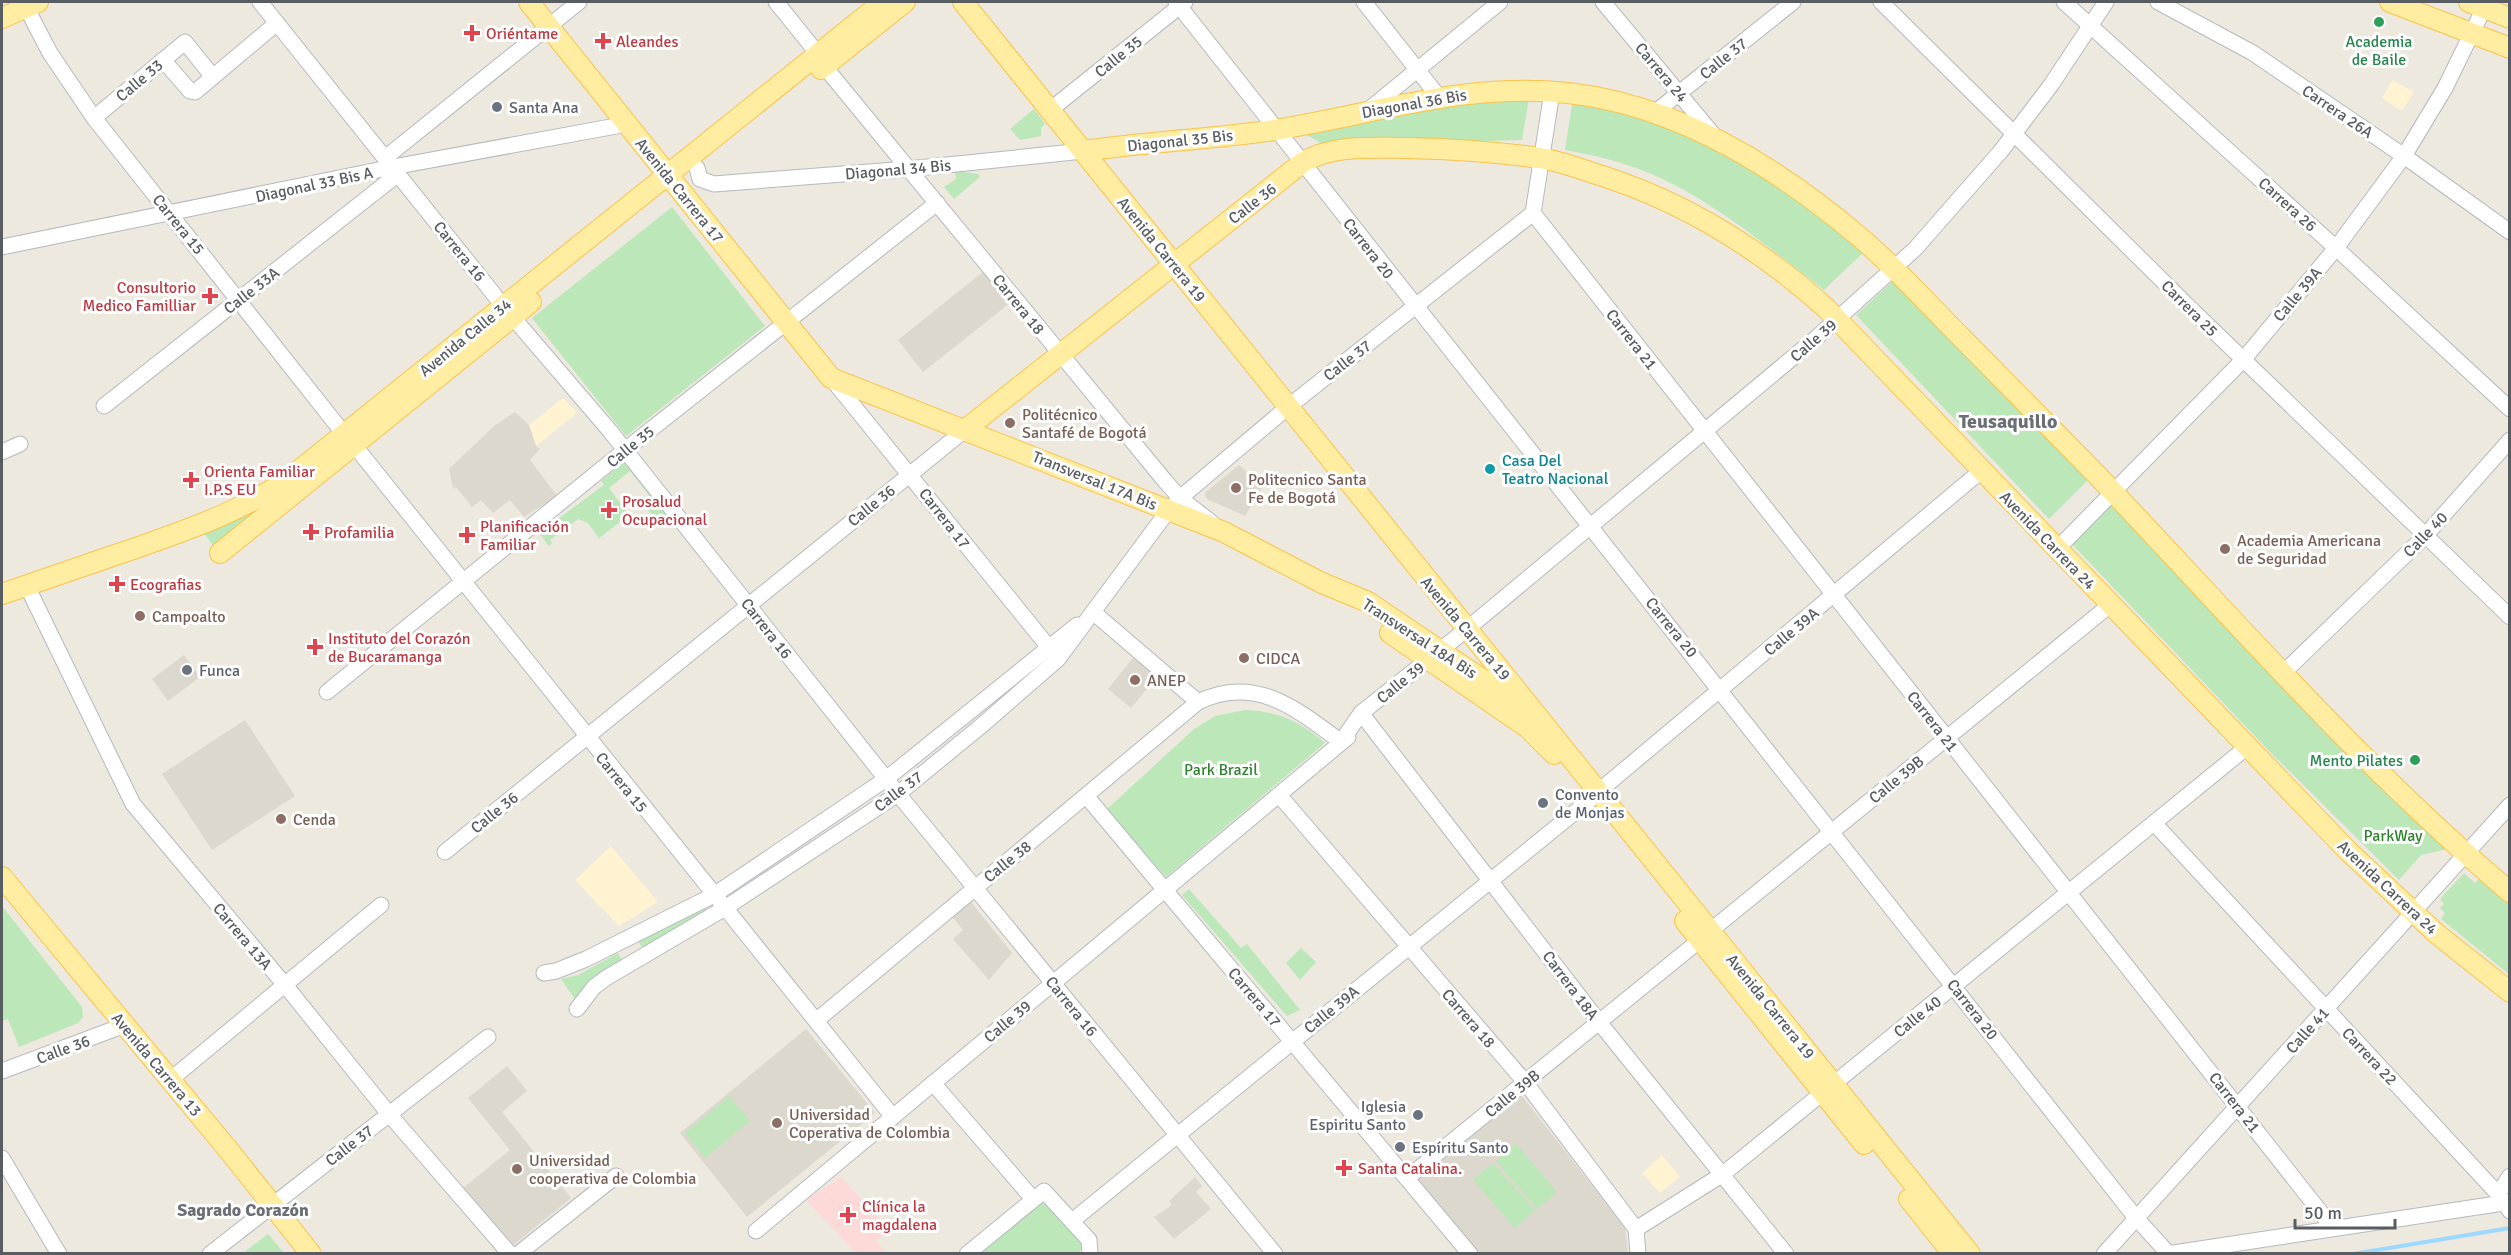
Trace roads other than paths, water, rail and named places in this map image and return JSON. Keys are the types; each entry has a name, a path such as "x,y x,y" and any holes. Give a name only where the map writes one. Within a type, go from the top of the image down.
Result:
{"main road":[{"name":"Avenida Carrera 17","path":"529,2 831,378"},
{"name":"Avenida Calle 34","path":"672,180 697,168 821,60 883,2"},
{"name":"Avenida Calle 34","path":"220,553 349,440 821,60 905,2"},
{"name":"Avenida Carrera 19","path":"963,2 1467,628 1536,725 1595,795 1828,1088 1970,1254"},
{"path":"2390,2 2510,48"},
{"path":"2,18 32,4"},
{"path":"2480,4 2510,18"},
{"name":"Diagonal 36 Bis","path":"1276,129 1438,96 1510,90 1552,92"},
{"path":"1552,92 1592,97 1653,114 1700,132 1793,186 1861,238 2113,492 2371,765 2510,892"},
{"name":"Diagonal 35 Bis","path":"1083,150 1276,129"},
{"path":"1302,163 1322,152 1396,148 1485,152 1542,159"},
{"name":"Avenida Carrera 24","path":"1542,159 1645,190 1705,219 1793,278 1838,319 2348,851 2413,912 2510,992"},
{"name":"Calle 36","path":"966,429 1302,163"},
{"name":"Transversal 17A Bis","path":"831,378 1175,504 1224,532"},
{"name":"Avenida Calle 34","path":"2,594 191,529 240,509 349,440"},
{"name":"Transversal 18A Bis","path":"1224,532 1322,583 1438,657 1536,725"},
{"name":"Avenida Carrera 13","path":"2,877 311,1254"},
{"name":"Avenida Carrera 19","path":"1828,1088 1953,1254"}],"street":[{"name":"Carrera 16","path":"263,2 277,23 508,312 625,450 898,794 1275,1254"},
{"name":"Calle 33A","path":"104,406 239,299 579,2"},
{"name":"Carrera 18","path":"776,2 908,169 1060,354 1175,504"},
{"path":"1364,2 1438,96"},
{"path":"1367,111 1500,2"},
{"name":"Carrera 24","path":"1603,2 1720,142"},
{"name":"Calle 37","path":"1653,114 1792,2"},
{"name":"Carrera 25","path":"1881,2 2507,618"},
{"name":"Carrera 26","path":"2064,2 2510,409"},
{"name":"Calle 39","path":"756,1231 1279,795 1341,742 1365,717 1438,657 1467,628 1704,432 1838,319 1893,269 1948,214 2015,132 2092,26 2106,2"},
{"name":"Carrera 26A","path":"2158,2 2253,53 2404,156 2509,232"},
{"name":"Calle 35","path":"1050,110 1180,3"},
{"name":"Carrera 20","path":"1180,3 1415,306 1722,689 2136,1218 2168,1253"},
{"name":"Carrera 15","path":"32,4 50,52 94,118 586,737 893,1116"},
{"name":"Calle 39A","path":"2057,549 2243,360 2336,248 2404,156 2445,88 2473,34 2480,4"},
{"path":"163,60 193,92 277,23"},
{"name":"Calle 33","path":"94,118 185,42 213,77"},
{"path":"1533,213 1552,92"},
{"name":"Diagonal 33 Bis A","path":"2,247 392,166 627,124"},
{"name":"Diagonal 34 Bis","path":"714,184 908,169 1083,150"},
{"path":"697,168 700,179 705,183 714,184"},
{"path":"694,206 698,194 714,184"},
{"name":"Calle 35","path":"327,692 625,450 937,203"},
{"name":"Calle 37","path":"577,1009 594,987 725,908 898,794 981,726 1093,612 1175,504 1288,407 1533,213"},
{"name":"Carrera 21","path":"1533,213 2333,1228"},
{"name":"Carrera 17","path":"831,378 1053,653"},
{"name":"Calle 36","path":"445,852 966,429"},
{"name":"Calle 40","path":"2283,673 2424,537 2510,440"},
{"path":"2,452 20,444"},
{"name":"Calle 39A","path":"1072,1221 1595,795 1982,471"},
{"name":"Carrera 13A","path":"27,586 133,804 285,985 389,1114 510,1254"},
{"name":"Calle 39B","path":"1407,1178 2110,604"},
{"path":"1093,612 1198,702 1220,693 1237,692 1272,697 1288,704 1341,742"},
{"name":"Calle 37","path":"544,973 556,971 586,959 714,896 886,779 1053,653"},
{"name":"Calle 38","path":"817,1020 974,887 1087,797 1198,702"},
{"path":"970,714 981,726"},
{"name":"Carrera 18A","path":"1365,717 1599,1022 1786,1254"},
{"name":"Calle 40","path":"1636,1229 1723,1174 2247,747"},
{"name":"Carrera 18","path":"1279,795 1525,1082 1636,1229"},
{"name":"Carrera 17","path":"1087,797 1470,1254"},
{"name":"Calle 41","path":"2104,1254 2510,805"},
{"name":"Carrera 22","path":"2154,823 2505,1202"},
{"path":"801,836 812,852"},
{"path":"170,1080 381,904"},
{"path":"623,941 634,962"},
{"name":"Calle 36","path":"2,1071 125,1025"},
{"name":"Calle 37","path":"210,1254 488,1037"},
{"path":"933,1083 1033,1199"},
{"path":"2,1158 59,1254"},
{"path":"518,1254 616,1176"},
{"path":"2168,1253 2505,1202 2510,1176"},
{"path":"967,1254 1044,1191 1089,1240 1090,1253"},
{"path":"1636,1229 1638,1254"}],"waterway":[{"path":"2353,1254 2510,1228"}],"place":[{"name":"Academia de Baile","path":"2379,22"},
{"name":"Oriéntame","path":"472,33"},
{"name":"Aleandes","path":"603,41"},
{"name":"Santa Ana","path":"497,107"},
{"name":"Consultorio Medico Familliar","path":"210,296"},
{"name":"Politécnico Santafé de Bogotá","path":"1010,423"},
{"name":"Casa Del Teatro Nacional","path":"1490,469"},
{"name":"Orienta Familiar I.P.S EU","path":"191,480"},
{"name":"Politecnico Santa Fe de Bogotá","path":"1236,488"},
{"name":"Prosalud Ocupacional","path":"609,510"},
{"name":"Profamilia","path":"311,532"},
{"name":"Planificación Familiar","path":"467,535"},
{"name":"Academia Americana de Seguridad","path":"2225,549"},
{"name":"Ecografias","path":"117,584"},
{"name":"Campoalto","path":"140,616"},
{"name":"Instituto del Corazón de Bucaramanga","path":"315,647"},
{"name":"CIDCA","path":"1244,658"},
{"name":"Funca","path":"187,670"},
{"name":"ANEP","path":"1135,680"},
{"name":"Mento Pilates","path":"2415,760"},
{"name":"Convento de Monjas","path":"1543,803"},
{"name":"Cenda","path":"281,819"},
{"name":"Iglesia Espiritu Santo","path":"1418,1115"},
{"name":"Universidad Coperativa de Colombia","path":"777,1123"},
{"name":"Espíritu Santo","path":"1400,1147"},
{"name":"Santa Catalina.","path":"1344,1168"},
{"name":"Universidad cooperativa de Colombia","path":"517,1169"},
{"name":"Clínica la magdalena","path":"848,1215"}],"district":[{"name":"Teusaquillo","path":"2008,421"},
{"name":"Sagrado Corazón","path":"243,1210"}],"park label":[{"name":"Park Brazil","path":"1221,769"},
{"name":"ParkWay","path":"2393,835"}]}
